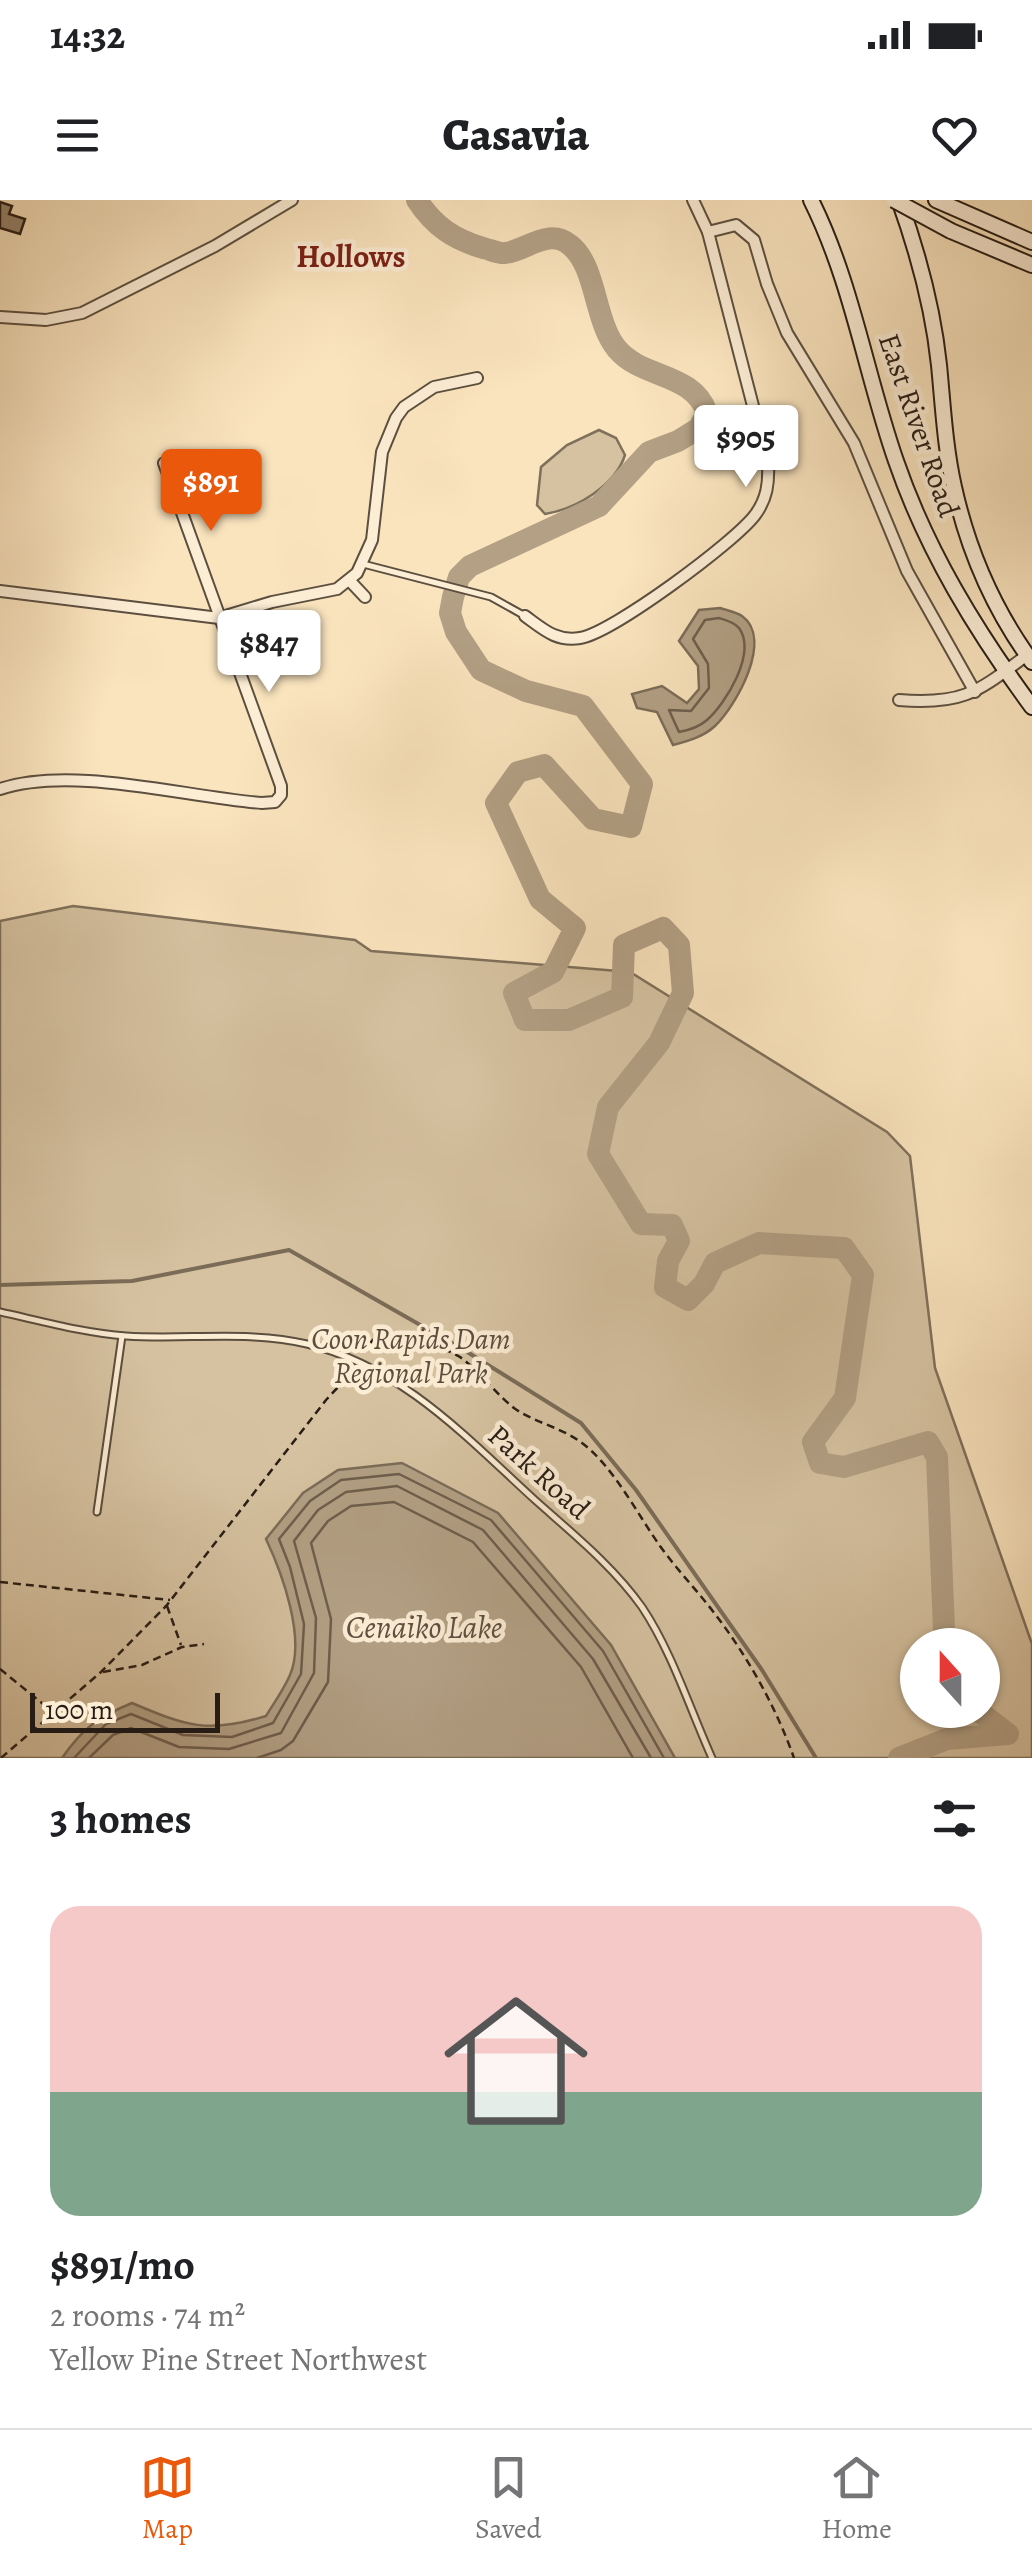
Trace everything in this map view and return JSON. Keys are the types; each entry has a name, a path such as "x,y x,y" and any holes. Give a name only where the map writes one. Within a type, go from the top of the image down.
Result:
{"main road":[{"name":"East River Road","path":"811,200 839,269 908,492 952,586 1032,707"},
{"name":"East River Road","path":"896,200 916,252 931,312 947,450 962,519 985,582 1030,656"},
{"path":"896,200 951,232 1032,264"},
{"path":"941,203 1032,242"}],"street":[{"path":"0,318 46,320 82,313 215,246 292,200"},
{"path":"525,616 560,639 602,631 636,610 743,528 766,498 768,464 708,232 693,200"},
{"path":"708,232 736,225 754,240 788,333 854,443 907,571 975,692"},
{"path":"0,591 219,618 272,602 320,595 350,581 363,564 372,540 382,452 404,407 434,387 478,378"},
{"path":"0,789 67,779 269,803 279,799 281,786 164,463"},
{"path":"350,581 365,597"},
{"path":"899,700 943,702 975,692 1030,656"}],"lane":[{"path":"363,564 491,597 525,616"},
{"name":"Park Road","path":"0,1312 122,1336 277,1339 308,1344 358,1361 413,1392 616,1576 655,1630 712,1758"},
{"path":"97,1512 122,1336"}],"path":[{"path":"0,1758 101,1672 167,1606 326,1400 349,1378 371,1342 387,1334 398,1334 452,1352 514,1408 583,1443 638,1508 654,1538 734,1643 786,1733 794,1758"},
{"path":"0,1582 171,1600"},
{"path":"167,1606 182,1647"},
{"path":"101,1672 142,1664 182,1647 204,1644"},
{"path":"0,1669 53,1712"}],"green space":[{"path":"599,430 616,438 625,455 613,477 593,494 545,514 537,505 541,467 567,445"},
{"name":"Coon Rapids Dam Regional Park","path":"73,906 355,940 371,951 630,972 887,1132 910,1156 935,1368 1032,1644 1032,1758 0,1758 0,921"}],"water":[{"path":"720,608 740,615 751,627 753,656 748,672 733,704 715,726 673,745 657,712 637,708 632,694 662,686 687,703 699,689 698,666 679,641 699,610"},
{"name":"Cenaiko Lake","path":"402,1463 498,1513 611,1645 675,1758 62,1758 92,1724 132,1703 198,1725 228,1725 266,1716 290,1675 295,1643 285,1587 266,1539 303,1493 338,1470"}],"building":[{"path":"0,202 12,206 9,214 25,219 20,234 0,228"}],"waterway":[{"path":"417,200 445,230 494,251 513,251 554,238 570,245 586,266 609,338 617,349 627,359 691,390 707,413 699,428 649,452 599,506 470,566 459,577 450,613 456,632 481,670 526,691 583,706 642,784 631,827 593,819 544,765 518,772 496,803 540,899 575,928 553,972 514,993 525,1020 569,1020 622,997 624,945 663,928 679,945 683,993 659,1043 608,1107 598,1154 641,1224 672,1225 679,1241 668,1261 665,1287 688,1300 704,1284 715,1263 759,1243 844,1248 863,1275 845,1398 813,1442 820,1463 844,1467 928,1442 937,1457 944,1628"},
{"path":"0,1285 132,1281 289,1250 464,1350 581,1423 636,1490 762,1670 816,1758"},
{"path":"899,1758 947,1739 1008,1734 1000,1728"}],"district":[{"name":"Hollows","path":"351,256"}]}
